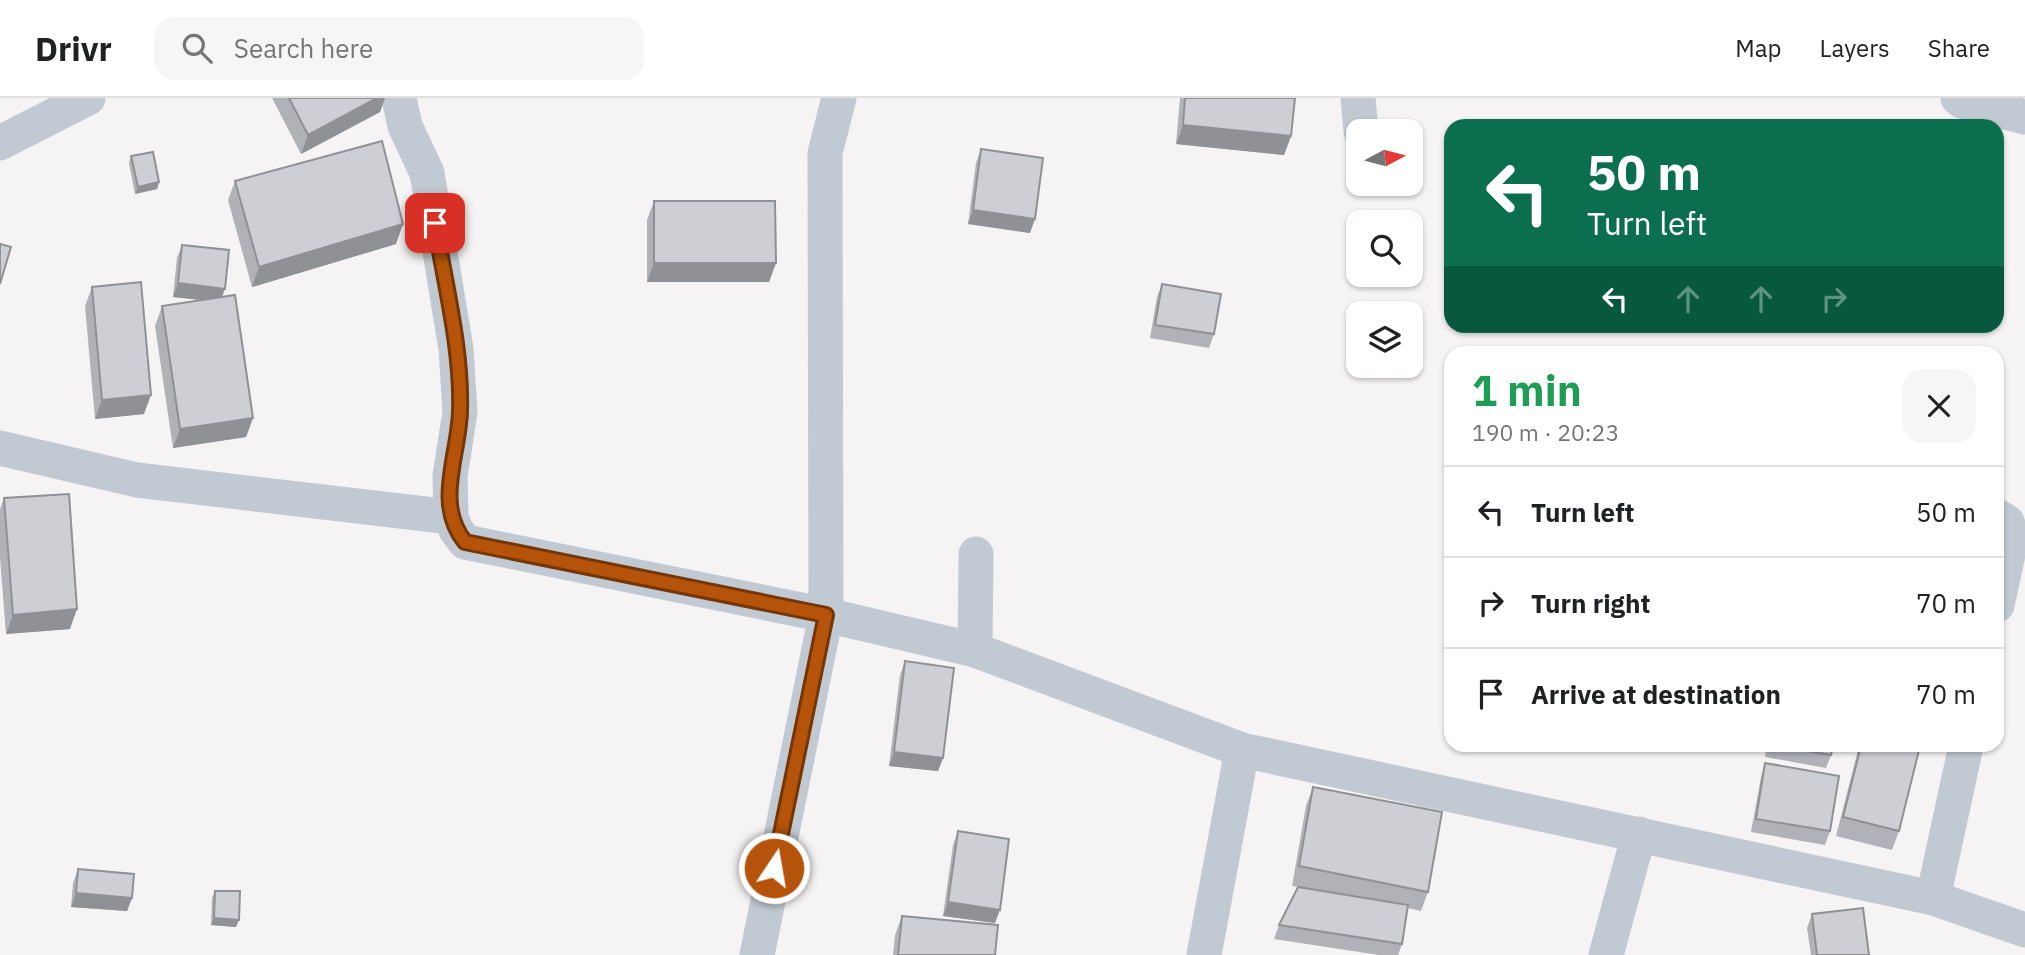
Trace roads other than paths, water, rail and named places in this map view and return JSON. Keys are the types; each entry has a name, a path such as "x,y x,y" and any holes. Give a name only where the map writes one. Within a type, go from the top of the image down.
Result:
{"street":[{"path":"0,143 88,98"},
{"path":"399,98 405,126 427,173 456,349 460,412 450,476 451,517 465,542 826,615 975,650 1242,750 1933,898 2025,930"},
{"path":"757,955 826,615 825,153 839,98"},
{"path":"1358,98 1361,119"},
{"path":"1958,98 2025,117"},
{"path":"0,448 137,480 451,517"},
{"path":"2004,520 2012,536 2004,573"},
{"path":"975,650 976,554"},
{"path":"1204,955 1242,750"},
{"path":"1933,898 1965,752"},
{"path":"1606,955 1639,834"}]}
